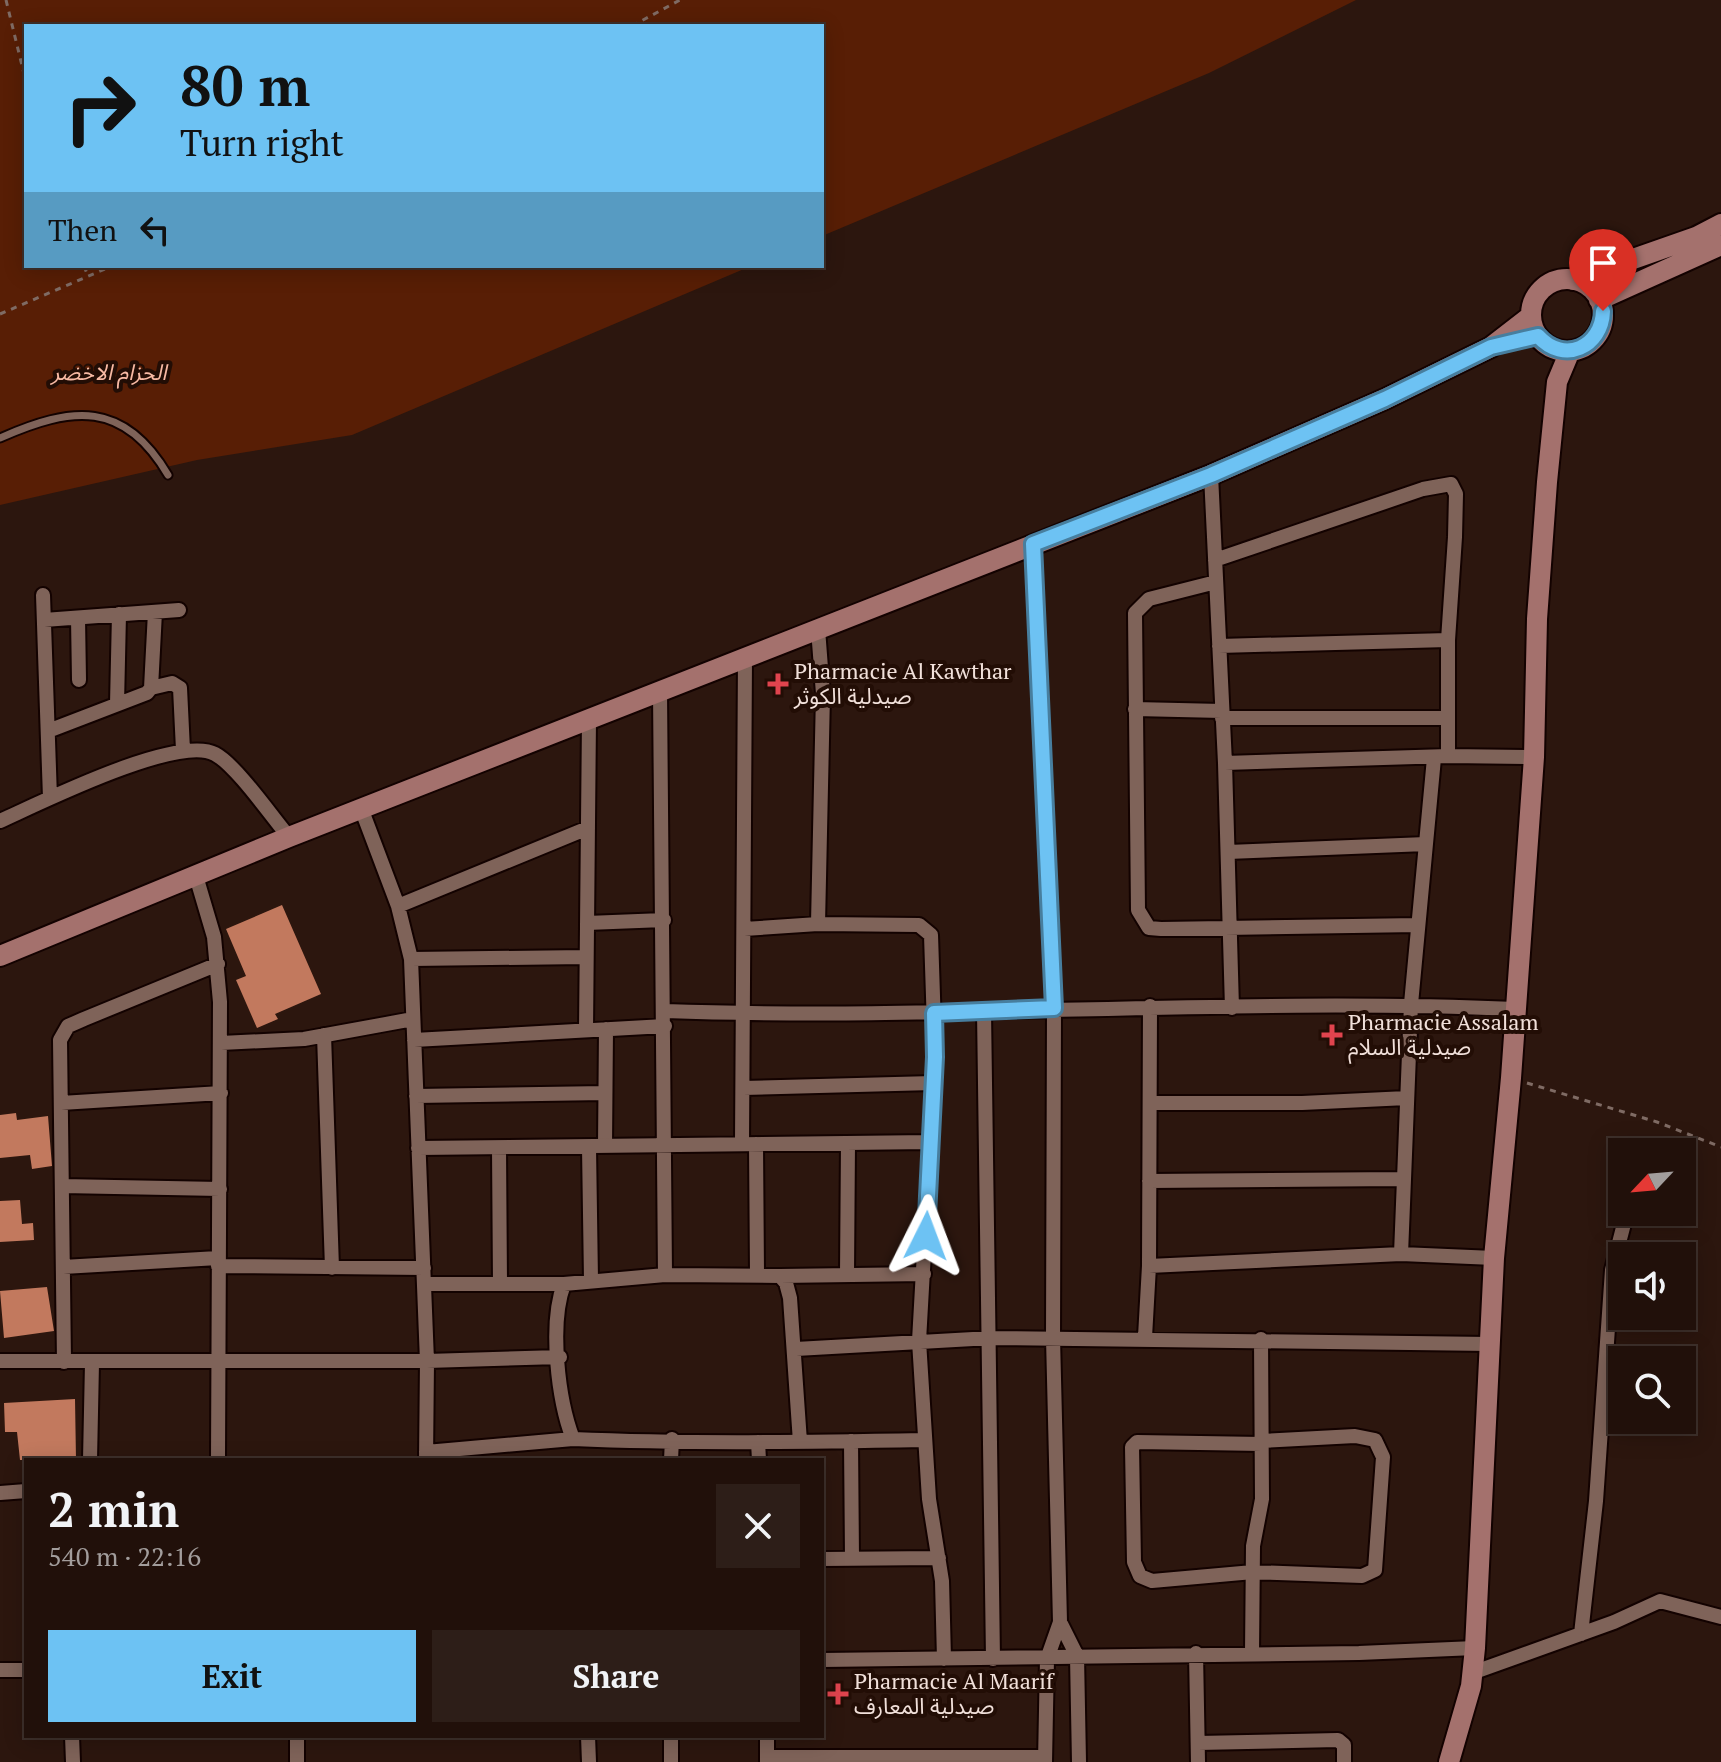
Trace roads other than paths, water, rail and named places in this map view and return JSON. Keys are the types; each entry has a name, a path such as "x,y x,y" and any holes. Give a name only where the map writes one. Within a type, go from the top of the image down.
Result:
{"street":[{"path":"1557,382 1531,316 1533,303 1549,284 1573,280 1696,237 1721,224"},
{"path":"1599,300 1721,245"},
{"path":"1540,338 1550,347 1570,351 1591,342 1598,333 1603,311 1599,300 1593,290 1573,280"},
{"path":"0,956 361,808 1211,475 1385,399 1491,347 1531,316"},
{"path":"1491,347 1540,338"},
{"path":"1449,1762 1472,1673 1475,1648 1494,1258 1511,1078 1534,757 1537,619 1557,382 1570,351"},
{"path":"1211,475 1225,763 1232,1008"},
{"path":"1215,560 1423,489 1451,484 1456,494 1447,718 1426,844 1411,1004 1401,1254"},
{"path":"767,1738 767,1760 1045,1760 1047,1659 1060,1622 1053,1338 1054,1008 1033,544"},
{"path":"1216,582 1149,599 1135,613 1138,910 1149,928 1418,925"},
{"path":"43,595 50,798"},
{"path":"44,620 179,610"},
{"path":"151,688 155,612"},
{"path":"117,704 119,614"},
{"path":"78,618 79,680"},
{"path":"818,629 823,694 818,924"},
{"path":"1219,646 1448,640"},
{"path":"745,657 743,1088 757,1273"},
{"path":"48,731 151,688 172,683 180,688 183,750"},
{"path":"660,691 665,1275"},
{"path":"1135,709 1222,714 1447,718"},
{"path":"586,1030 589,719"},
{"path":"0,821 99,778 183,750 211,752 222,758 289,837"},
{"path":"1225,763 1534,757"},
{"path":"361,808 398,906 411,959 427,1361 426,1456 573,1439 758,1442 924,1440"},
{"path":"398,906 588,828"},
{"path":"1228,852 1426,844"},
{"path":"196,876 211,920 218,964 221,1043 216,1358 218,1458"},
{"path":"587,923 664,920"},
{"path":"744,929 818,924 919,925 931,935 933,1083 919,1341 929,1499 939,1558 944,1659"},
{"path":"411,959 586,957"},
{"path":"64,1362 60,1040 68,1026 218,964"},
{"path":"414,1040 606,1029 665,1018 745,1014 1411,1004 1515,1009"},
{"path":"1145,1337 1149,1266 1150,1006"},
{"path":"984,1011 991,1338 993,1659"},
{"path":"221,1043 324,1035 413,1019"},
{"path":"605,1146 606,1029"},
{"path":"324,1035 332,1268"},
{"path":"743,1088 933,1083"},
{"path":"61,1103 221,1093"},
{"path":"416,1096 605,1093"},
{"path":"1150,1103 1302,1103 1407,1098"},
{"path":"418,1148 930,1142"},
{"path":"847,1275 848,1143"},
{"path":"589,1147 591,1280"},
{"path":"499,1148 500,1284"},
{"path":"1149,1181 1403,1179"},
{"path":"62,1186 220,1189"},
{"path":"1581,1634 1596,1501 1612,1270 1623,1226"},
{"path":"1149,1266 1401,1254 1494,1258"},
{"path":"63,1267 218,1262 332,1268 424,1268"},
{"path":"424,1284 564,1284 665,1275 757,1273 780,1276 924,1274"},
{"path":"780,1276 786,1283 790,1298 796,1349 800,1442"},
{"path":"564,1284 559,1307 562,1406 573,1439"},
{"path":"796,1349 991,1338 1145,1337 1490,1344"},
{"path":"1252,1653 1253,1572 1262,1499 1261,1339"},
{"path":"0,1361 92,1363 216,1358 427,1361 560,1357"},
{"path":"90,1458 92,1363"},
{"path":"1355,1436 1375,1440 1383,1457 1378,1565 1372,1574 1253,1572 1152,1581 1140,1576 1134,1562 1129,1456 1137,1442 1262,1442 1355,1436"},
{"path":"671,1458 672,1439"},
{"path":"851,1441 852,1558"},
{"path":"758,1442 759,1458"},
{"path":"0,1493 24,1491"},
{"path":"824,1559 939,1558"},
{"path":"1472,1673 1581,1634 1660,1601 1721,1617"},
{"path":"1060,1622 1077,1656 1079,1762"},
{"path":"824,1660 1047,1659 1475,1648"},
{"path":"1196,1653 1198,1762"},
{"path":"0,1670 24,1670"},
{"path":"72,1738 73,1762"},
{"path":"297,1738 297,1762"},
{"path":"588,1738 589,1762"},
{"path":"671,1738 671,1762"},
{"path":"1198,1743 1338,1740 1344,1745 1344,1762"}],"lane":[{"path":"0,438 70,414 91,413 122,424 153,449 168,475"}],"place":[{"name":"Pharmacie Al Kawthar صيدلية الكوثر","path":"778,684"},
{"name":"Pharmacie Assalam صيدلية السلام","path":"1332,1035"},
{"name":"Pharmacie Al Maarif صيدلية المعارف","path":"838,1694"}],"park label":[{"name":"الحزام الاخضر","path":"109,372"}]}
